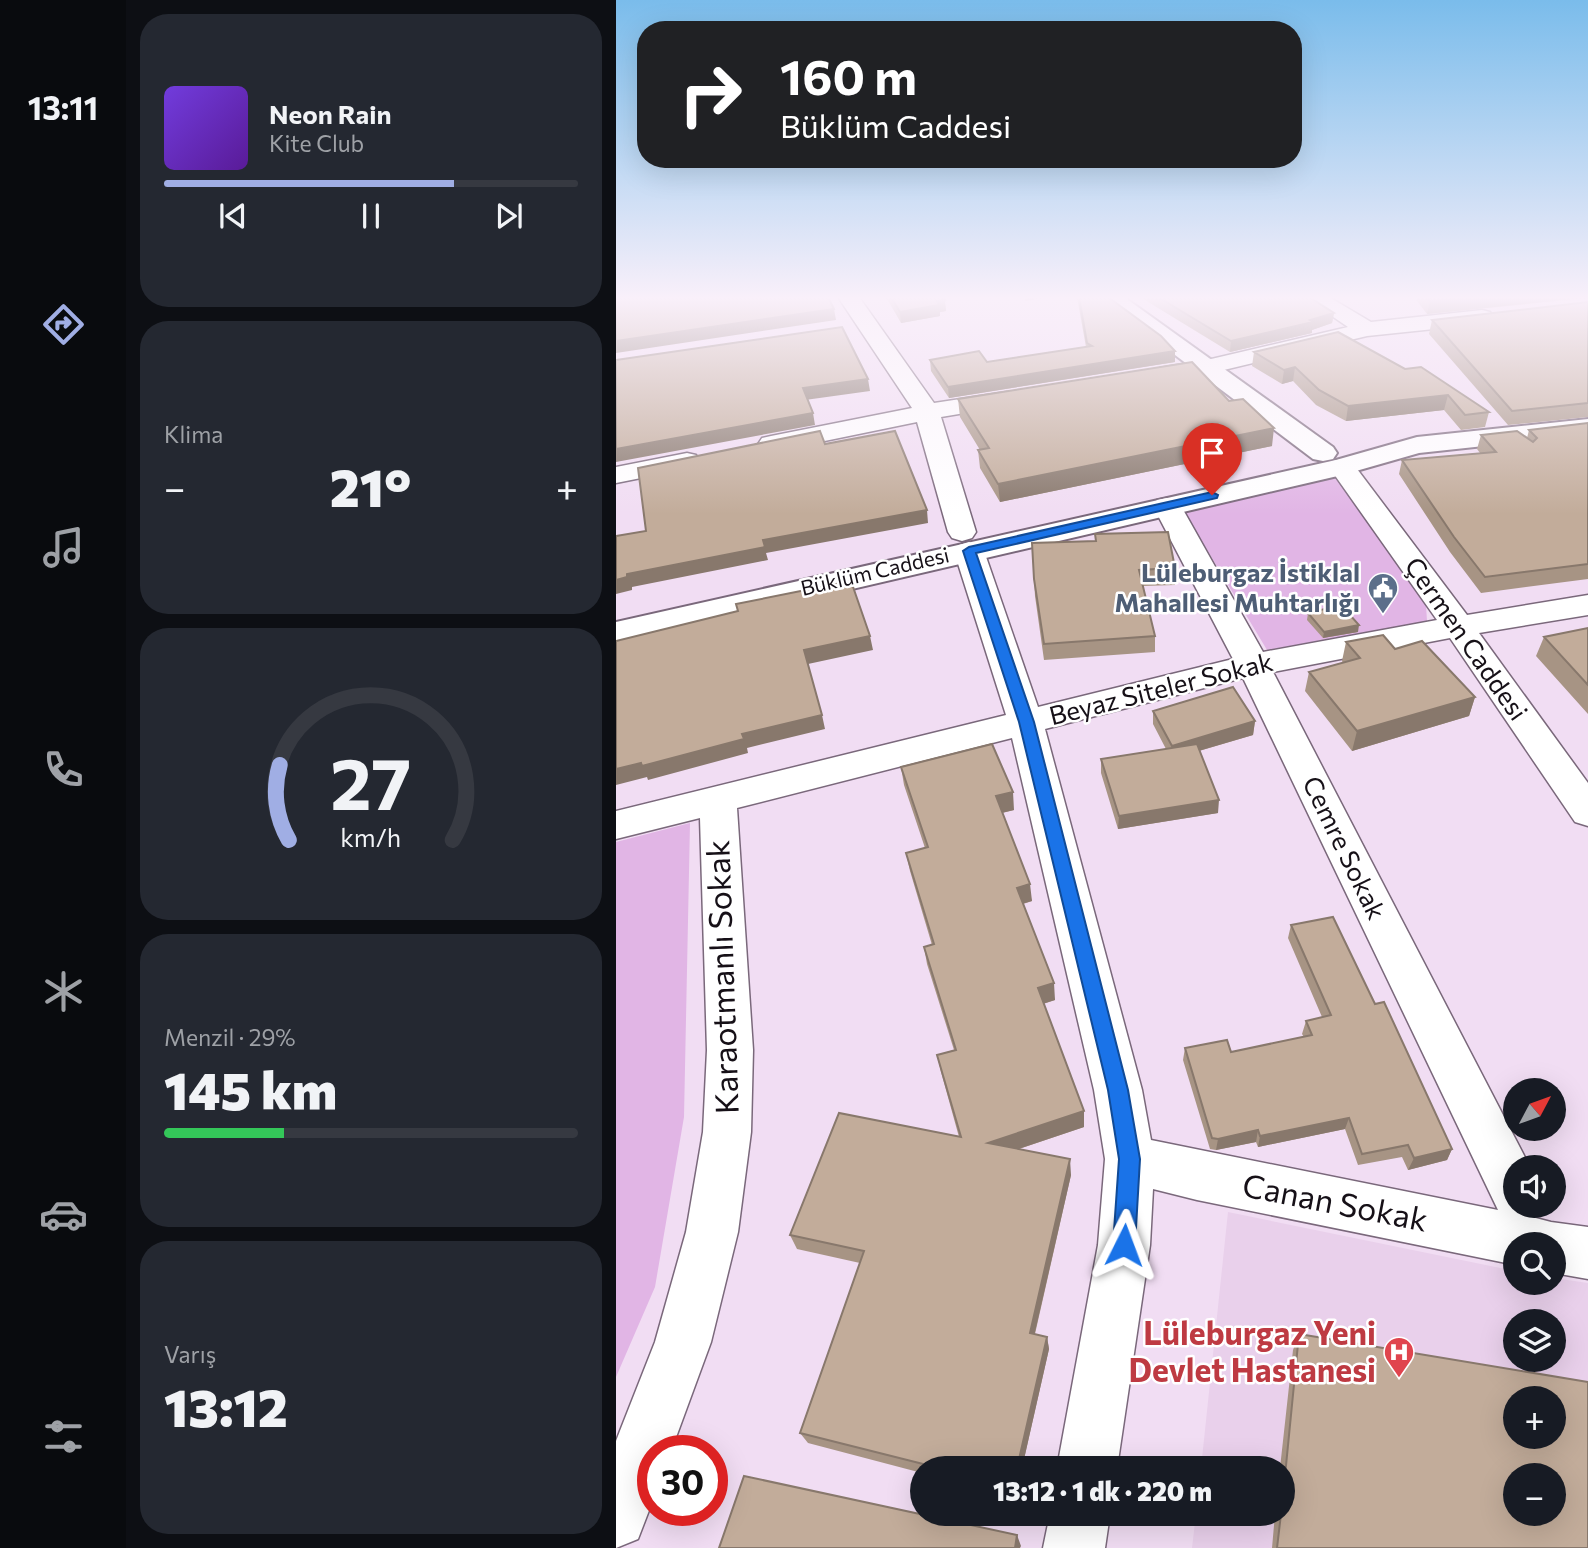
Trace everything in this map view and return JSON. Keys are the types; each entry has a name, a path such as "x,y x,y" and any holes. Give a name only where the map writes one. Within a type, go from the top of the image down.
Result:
{"main road":[{"name":"Çermen Caddesi","path":"1210,369 1332,460"},
{"name":"Büklüm Caddesi","path":"616,633 966,541 1167,506 1332,460 1401,429 1588,410"},
{"name":"Büklüm Caddesi","path":"616,612 966,541 1332,460 1417,446 1588,427"}],"street":[{"path":"897,369 926,412 1026,722 1118,1090 1130,1159 1124,1245 1089,1456"},
{"path":"1140,378 1193,369"},
{"path":"751,448 926,412 1033,395"},
{"path":"616,475 710,456"},
{"name":"Çermen Caddesi","path":"1332,460 1397,539 1588,812"},
{"name":"Cemre Sokak","path":"1167,506 1254,665 1503,1167"},
{"name":"Beyaz Siteler Sokak","path":"616,825 1254,665 1588,605"},
{"name":"Karaotmanlı Sokak","path":"616,1517 683,1342 712,1232 727,1132 730,1050 718,798"},
{"name":"Canan Sokak","path":"1130,1159 1197,1176 1503,1236"},
{"path":"1566,1249 1588,1253"},
{"path":"1074,1548 1078,1526"}],"shaded area":[{"path":"1334,475 1426,605 1427,621 1267,650 1182,508"},
{"path":"690,823 684,1117 655,1287 616,1377 616,842"},
{"name":"Lüleburgaz Yeni Devlet Hastanesi","path":"1228,1212 1503,1269 1503,1295 1566,1295 1566,1280 1588,1283 1588,1548 1192,1548 1195,1526 1295,1526 1295,1456 1202,1456"}],"building":[{"path":"616,369 863,369 868,379 803,388 813,413 616,449"},
{"path":"936,369 1060,369 948,387"},
{"path":"1146,369 1199,369 1229,401 1243,399 1274,428 998,484 978,450 989,448 958,399"},
{"path":"1297,369 1424,369 1489,412 1465,415 1448,395 1348,406 1319,390"},
{"path":"1475,369 1588,369 1588,403 1512,411"},
{"path":"1588,423 1588,564 1485,577 1454,537 1402,460 1496,452 1481,435 1517,431 1533,442 1537,438 1529,430"},
{"path":"820,431 825,444 895,431 927,510 763,540 765,547 627,574 627,577 616,580 616,536 646,531 638,468"},
{"path":"1168,532 1175,568 1139,570 1155,636 1044,644 1034,579 1032,543 1096,541 1095,534"},
{"path":"851,581 870,636 804,650 822,715 742,734 744,739 642,766 641,763 616,769 616,641 738,611 736,604"},
{"path":"1341,605 1359,625 1324,632 1308,613"},
{"path":"1588,628 1588,685 1544,637"},
{"path":"1383,635 1395,649 1422,641 1475,697 1357,731 1309,672 1360,658 1346,642"},
{"path":"1233,687 1255,721 1172,746 1153,711"},
{"path":"992,744 1013,792 996,796 1030,884 1017,888 1054,983 1038,988 1084,1111 988,1143 1070,1159 1030,1333 1047,1337 1020,1456 910,1456 910,1461 800,1433 864,1251 790,1235 839,1113 961,1137 937,1055 956,1050 924,947 934,944 906,853 928,847 901,767"},
{"path":"1197,744 1219,800 1119,816 1101,759"},
{"path":"1333,917 1375,1004 1384,1002 1452,1149 1414,1158 1408,1145 1362,1154 1349,1118 1260,1136 1258,1130 1212,1138 1185,1048 1227,1040 1231,1052 1312,1035 1306,1021 1331,1015 1291,925"},
{"path":"1299,1334 1503,1368 1503,1372 1528,1372 1588,1382 1588,1548 1277,1548 1280,1526 1295,1526 1295,1456 1287,1456"},
{"path":"744,1476 910,1512 910,1526 975,1526 1017,1535 1015,1548 719,1548"}],"place":[{"name":"Lüleburgaz İstiklal Mahallesi Muhtarlığı","path":"1383,615"},
{"name":"Lüleburgaz Yeni Devlet Hastanesi","path":"1399,1379"}],"route":[{"path":"1124,1245 1130,1159 1118,1090 1026,722 969,551 1212,495"}]}
